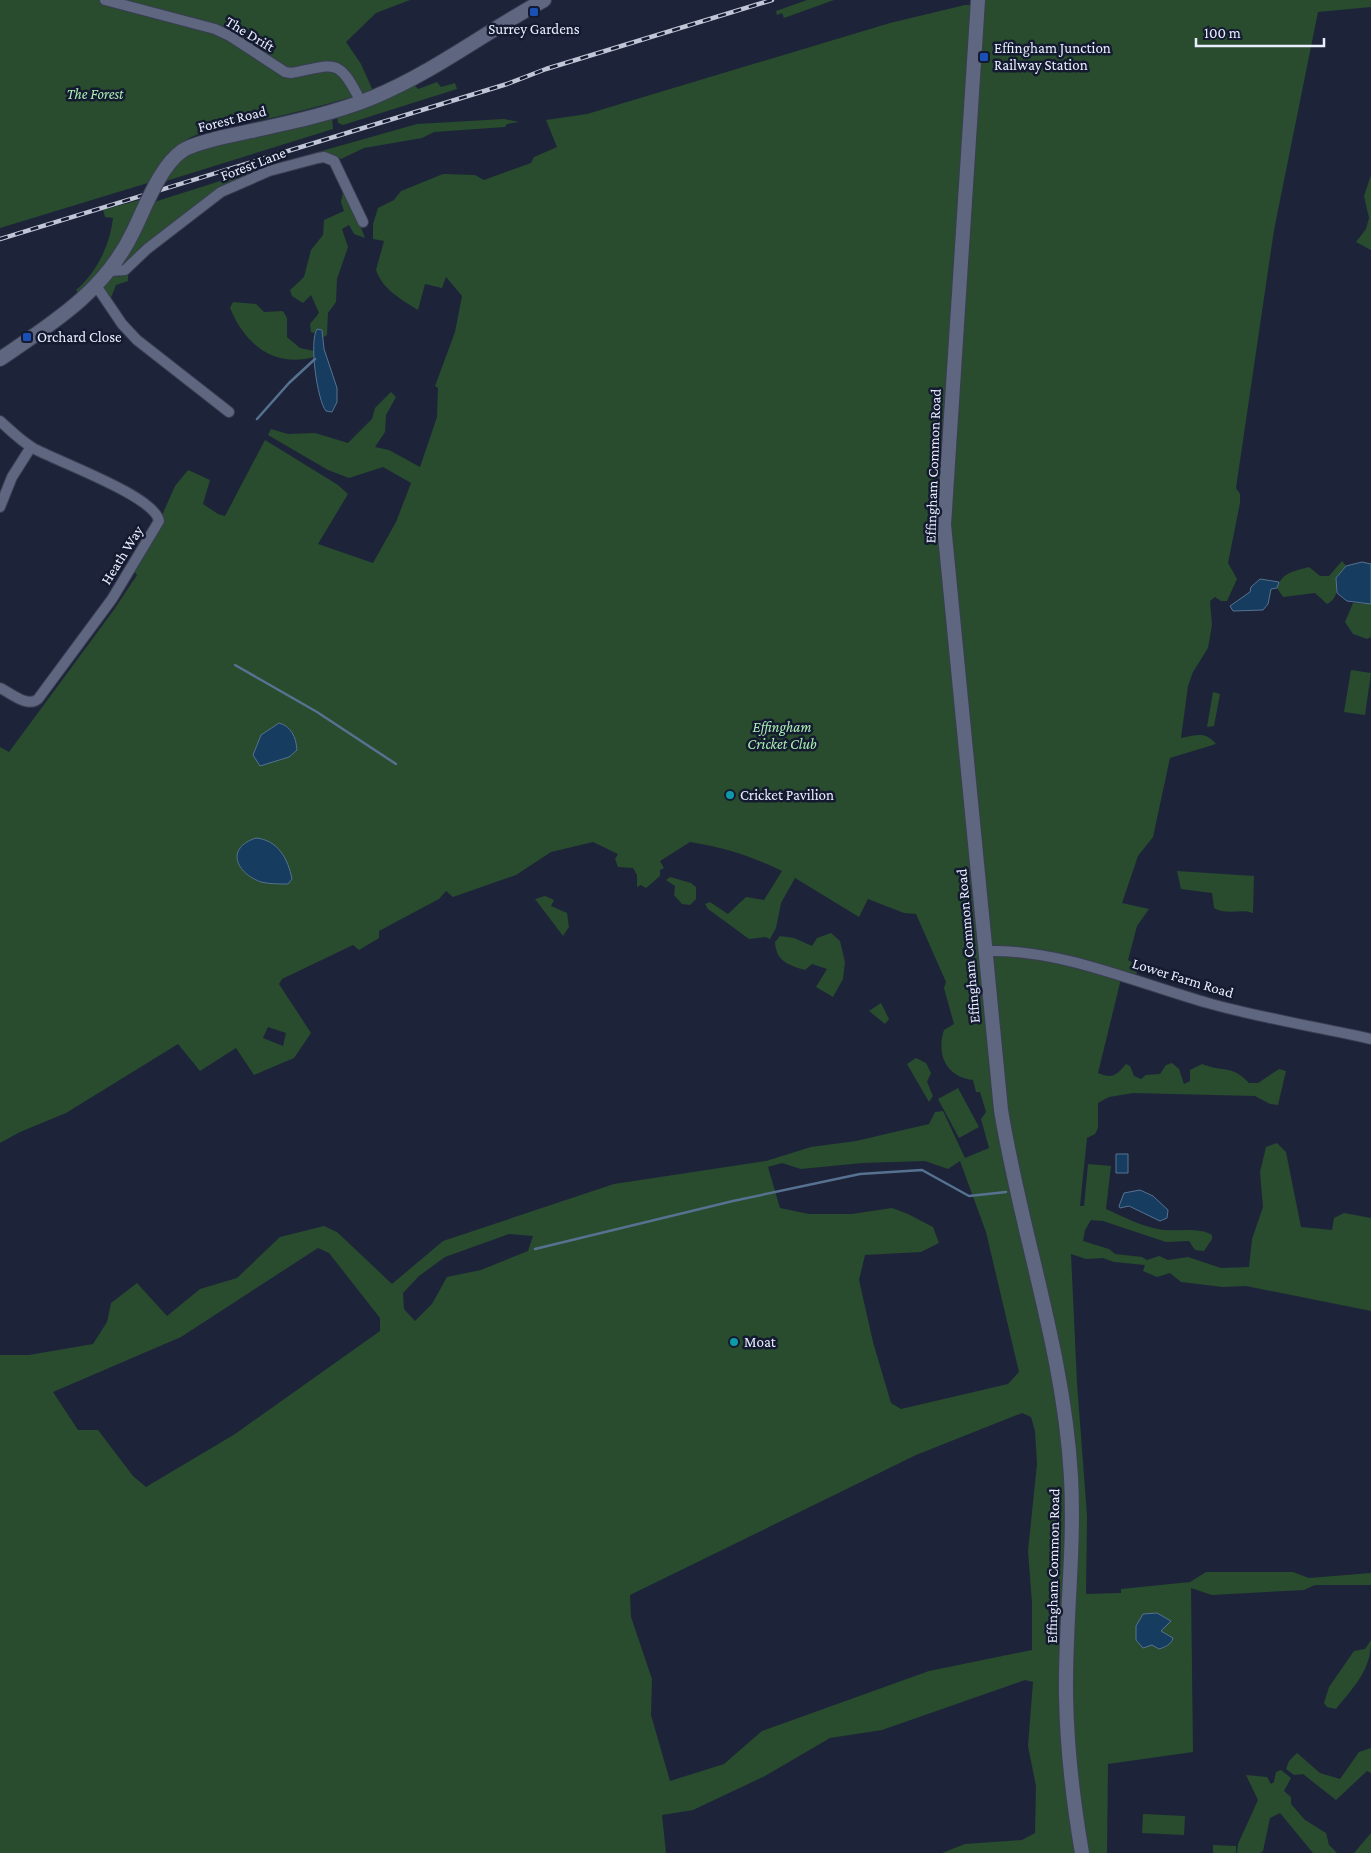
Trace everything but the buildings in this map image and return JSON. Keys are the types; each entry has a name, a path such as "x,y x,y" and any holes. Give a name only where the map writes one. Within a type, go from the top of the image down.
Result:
{"street":[{"name":"The Drift","path":"105,0 215,29 230,36 285,72 291,73 328,65 338,68 350,81 361,102"},
{"name":"Forest Road","path":"0,359 97,287 111,271 172,160 184,150 216,139 361,102 386,91 459,52 544,0"},
{"name":"Effingham Common Road","path":"978,0 944,525 987,950 991,1017 1006,1143 1019,1206 1059,1371 1070,1459 1072,1556 1066,1695 1070,1772 1082,1853"},
{"name":"Forest Lane","path":"111,271 125,270 147,249 221,192 269,171 318,158 324,157 334,161 363,222"},
{"path":"97,287 122,324 137,340 229,412"},
{"name":"Heath Way","path":"0,421 31,447 94,475 125,492 154,512 159,521 112,599 38,699 33,702 27,702 0,688"},
{"path":"0,507 10,482 31,447"},
{"name":"Lower Farm Road","path":"987,950 1040,956 1126,976 1209,1003 1371,1039"}],"green space":[{"name":"The Forest","path":"0,0 410,0 376,13 346,42 361,64 373,91 270,118 225,126 197,135 184,141 168,154 151,182 0,228"},
{"path":"807,0 834,0 784,18 782,13 777,15 776,11"},
{"name":"Effingham Cricket Club","path":"983,0 1371,0 1371,7 1318,12 1274,230 1236,488 1240,494 1240,503 1228,563 1237,579 1227,601 1221,601 1215,597 1210,601 1212,625 1208,648 1193,672 1188,686 1181,738 1200,735 1208,737 1216,744 1170,758 1153,837 1138,856 1122,903 1149,909 1137,926 1128,960 1140,967 1136,974 1117,970 1120,983 1098,1073 1107,1076 1114,1075 1126,1064 1130,1066 1134,1076 1141,1079 1146,1075 1160,1074 1166,1065 1172,1063 1179,1069 1184,1084 1190,1081 1190,1070 1202,1064 1232,1071 1249,1083 1258,1083 1279,1069 1286,1071 1278,1105 1270,1104 1255,1096 1133,1093 1109,1097 1098,1103 1098,1128 1095,1134 1087,1138 1080,1206 1084,1206 1088,1164 1111,1166 1106,1209 1151,1228 1206,1232 1212,1235 1212,1239 1204,1251 1195,1250 1189,1241 1166,1242 1103,1221 1091,1220 1085,1230 1083,1241 1109,1249 1115,1254 1142,1257 1147,1260 1159,1256 1168,1260 1188,1257 1221,1268 1249,1267 1252,1239 1263,1207 1260,1172 1266,1147 1277,1143 1286,1152 1301,1227 1332,1230 1334,1218 1344,1213 1371,1218 1371,1311 1246,1286 1223,1287 1181,1282 1170,1273 1157,1277 1143,1271 1145,1265 1114,1262 1103,1258 1086,1259 1071,1254 1077,1383 1087,1516 1086,1594 1121,1593 1121,1589 1190,1582 1206,1572 1293,1572 1309,1578 1371,1573 1371,1585 1315,1585 1304,1590 1212,1595 1191,1588 1193,1752 1108,1764 1107,1853 942,1853 965,1844 1022,1840 1035,1833 1036,1786 1028,1746 1033,1682 1025,1680 882,1730 830,1738 765,1776 693,1810 662,1815 666,1853 0,1853 0,1355 29,1355 93,1344 107,1322 111,1303 137,1283 167,1316 200,1289 237,1278 280,1237 324,1226 337,1232 392,1284 443,1241 614,1184 766,1161 811,1147 856,1141 929,1124 935,1112 943,1111 965,1158 989,1148 981,1119 986,1112 980,1092 976,1092 973,1080 956,1074 945,1063 941,1048 944,1030 954,1024 944,988 946,982 916,914 904,913 868,899 859,917 795,878 781,903 776,928 770,939 765,937 749,939 708,909 705,904 710,902 728,914 746,897 764,900 782,871 737,853 690,842 660,861 664,868 660,870 660,876 646,888 641,885 637,887 637,875 633,868 618,867 615,859 618,854 593,842 551,852 516,875 453,897 446,891 439,899 379,931 379,938 359,950 353,945 282,979 279,984 311,1033 294,1058 254,1075 236,1048 200,1071 178,1044 66,1113 20,1132 0,1143 0,747 9,752 113,611 137,575 128,563 152,524 163,513 175,486 188,470 210,480 203,504 218,514 225,516 265,440 338,485 348,494 318,544 373,563 396,522 411,483 383,467 349,478 328,470 268,435 271,429 288,434 315,433 348,443 372,419 375,408 391,392 396,397 386,415 385,432 375,447 389,450 420,467 437,417 438,388 435,386 455,332 462,296 446,277 442,288 425,284 418,310 388,289 376,270 384,241 373,239 373,224 378,208 394,200 401,191 443,174 475,175 484,180 531,163 534,157 557,147 546,120 587,114 890,23 965,5 973,5","holes":["268,1027 286,1033 283,1046 263,1038","925,1161 948,1169 960,1161 986,1232 1019,1372 1008,1384 901,1409 891,1403 873,1342 859,1280 865,1255 921,1252 939,1243 933,1227 892,1208 852,1214 809,1214 780,1208 768,1167 782,1163 801,1169 862,1163","509,1234 533,1236 528,1251 481,1270 447,1277 432,1304 415,1321 404,1309 403,1293 419,1276 445,1257","318,1248 329,1253 380,1318 380,1331 235,1434 146,1487 133,1476 98,1430 78,1430 53,1392 181,1337","1022,1413 1031,1417 1035,1431 1037,1464 1028,1551 1032,1603 1032,1650 929,1671 762,1731 724,1764 670,1781 651,1715 652,1679 631,1617 630,1595 916,1455"]},
{"path":"412,82 418,89 437,82 441,87 455,83 457,89 343,125 338,123 337,116 381,102"},
{"path":"332,116 333,129 166,181 180,162 197,148"},
{"path":"504,119 519,122 507,124 505,127 434,132 422,138 364,148 341,159 332,154 313,156 227,186 122,267 119,266 147,220 154,202 265,167 417,124"},
{"path":"1371,175 1371,250 1356,242 1366,229 1369,218 1364,196"},
{"path":"346,189 365,238 354,234 349,225 342,229 348,247 337,279 336,302 328,313 327,335 323,337 322,330 317,329 314,333 311,332 310,324 319,313 311,295 303,303 292,296 290,290 304,277 311,250 323,235 324,220 344,211 341,202 343,191"},
{"path":"143,199 120,245 80,296 76,290 96,266 109,238 113,218 105,217 103,210"},
{"path":"128,271 128,281 116,285 110,300 101,287 112,275 119,277"},
{"path":"233,302 256,304 264,312 283,311 287,318 287,337 300,348 314,351 314,357 299,360 286,359 273,356 262,350 252,342 236,321 230,308"},
{"path":"1342,561 1346,566 1336,578 1335,596 1327,604 1315,593 1283,597 1277,588 1286,575 1294,571 1309,567 1320,576 1329,576"},
{"path":"1353,603 1371,604 1371,637 1367,639 1353,634 1345,622"},
{"path":"1351,670 1371,673 1365,715 1344,712"},
{"path":"1213,692 1220,694 1214,726 1207,727"},
{"path":"1177,871 1254,876 1253,913 1243,911 1229,912 1214,908 1212,893 1181,889"},
{"path":"670,877 691,883 696,887 696,899 690,905 682,904 674,895 675,886 666,880"},
{"path":"545,896 554,900 551,906 567,913 569,927 563,936 535,899"},
{"path":"831,933 840,941 845,962 843,979 833,997 816,987 827,969 812,964 805,970 788,964 780,958 775,942 780,936 794,938 812,946 817,938"},
{"path":"881,1003 889,1019 885,1024 869,1011"},
{"path":"916,1058 926,1063 931,1073 927,1082 933,1096 929,1102 907,1064"},
{"path":"958,1088 979,1127 959,1138 938,1099"},
{"path":"1371,1640 1368,1661 1360,1678 1336,1709 1327,1707 1324,1703 1329,1687 1354,1651 1365,1649"},
{"path":"1371,1748 1371,1773 1367,1771 1336,1800 1303,1774 1294,1775 1286,1769 1289,1761 1297,1753 1320,1773 1340,1779 1359,1752"},
{"path":"1281,1770 1291,1778 1284,1791 1291,1797 1291,1804 1305,1820 1326,1833 1329,1845 1337,1853 1313,1853 1280,1813 1270,1818 1263,1851 1260,1853 1237,1853 1238,1844 1258,1800 1246,1775 1267,1777 1271,1784 1274,1782 1276,1772"},
{"path":"1143,1814 1185,1816 1184,1835 1142,1833"},
{"path":"1371,1833 1371,1853 1354,1853"},
{"path":"1213,1845 1236,1846 1236,1853 1213,1853"}],"water":[{"path":"317,329 322,330 324,349 337,388 337,402 332,412 326,411 317,383 314,345"},
{"path":"1362,562 1371,564 1371,604 1347,601 1337,593 1336,578 1346,566"},
{"path":"1260,579 1279,582 1277,588 1271,589 1268,604 1263,610 1233,611 1230,606 1250,592 1251,587"},
{"path":"279,723 290,729 297,750 289,757 260,766 253,755 261,735"},
{"path":"256,838 270,842 281,852 288,864 292,879 288,884 261,882 245,873 240,867 237,854 240,848 246,842"},
{"path":"1116,1154 1128,1154 1128,1173 1116,1173"},
{"path":"1140,1190 1153,1196 1168,1210 1167,1218 1160,1221 1129,1206 1120,1208 1124,1193"},
{"path":"1157,1613 1171,1621 1161,1631 1173,1638 1171,1642 1159,1649 1152,1645 1143,1648 1136,1640 1136,1626 1143,1614"}],"waterway":[{"path":"257,419 289,383 315,359"},
{"path":"235,665 317,712 396,764"},
{"path":"535,1249 733,1201 860,1174 922,1170 969,1196 1006,1192"}],"railway":[{"path":"0,239 507,84 546,69 772,0"}],"place":[{"name":"Surrey Gardens","path":"534,12"},
{"name":"Effingham Junction Railway Station","path":"984,57"},
{"name":"Orchard Close","path":"27,337"},
{"name":"Cricket Pavilion","path":"730,795"},
{"name":"Moat","path":"734,1342"}]}
